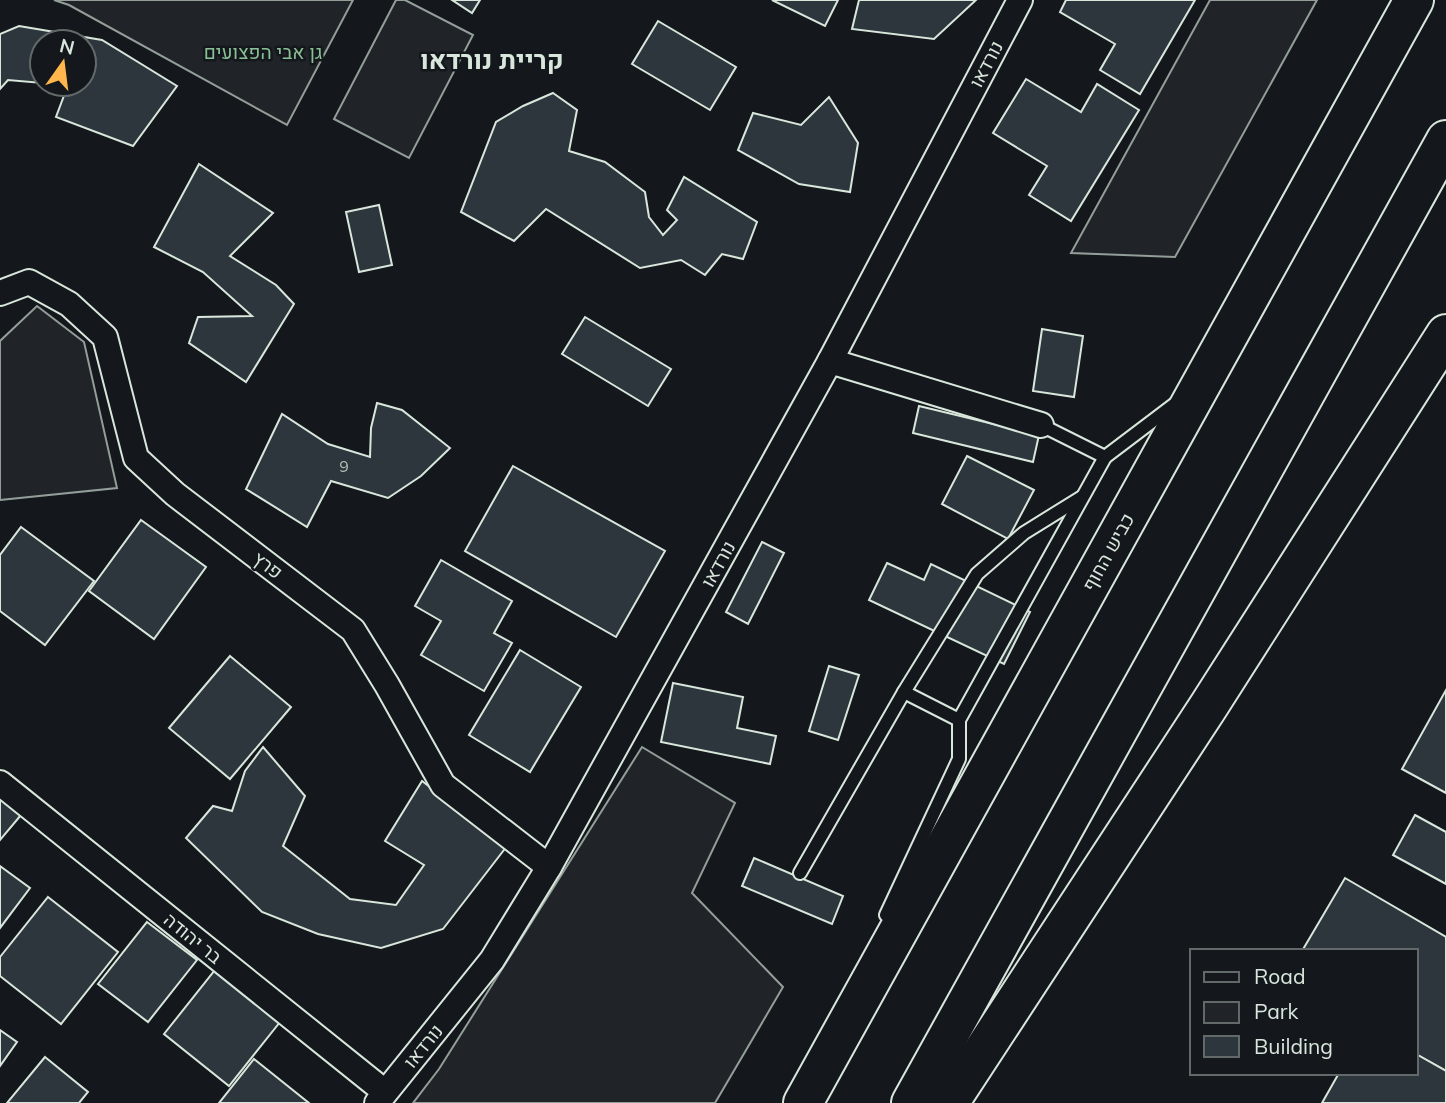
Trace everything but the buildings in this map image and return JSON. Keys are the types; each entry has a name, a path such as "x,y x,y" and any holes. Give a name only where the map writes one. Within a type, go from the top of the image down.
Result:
{"highway":[{"name":"כביש החוף","path":"800,1103 1413,0"},
{"path":"911,1103 1446,139"},
{"path":"948,1103 1200,718 1446,334"}],"street":[{"name":"נורדאו","path":"381,1098 492,960 549,867 830,361 1020,0"},
{"name":"פרץ","path":"0,293 29,282 69,304 105,337 136,458 176,494 353,630 443,785 549,867"},
{"path":"830,361 1041,425"},
{"name":"בר יהודה","path":"0,783 381,1098"}],"lane":[{"path":"879,931 959,759 959,720 1105,457 1200,385"},
{"path":"1041,425 1105,457"},
{"path":"800,873 904,692 977,574 1024,533 1083,496"},
{"path":"904,692 959,720"},
{"path":"800,1103 856,980"}],"green space":[{"name":"גן אבי הפצועים","path":"54,0 353,0 287,125 69,5"},
{"path":"396,0 405,0 473,35 409,158 334,119"},
{"path":"1210,0 1317,0 1175,257 1071,253"},
{"path":"37,306 84,342 117,488 0,500 0,341"},
{"path":"642,747 735,803 692,893 783,987 715,1103 413,1103 439,1069"}],"district":[{"name":"קריית נורדאו","path":"492,60"}]}
